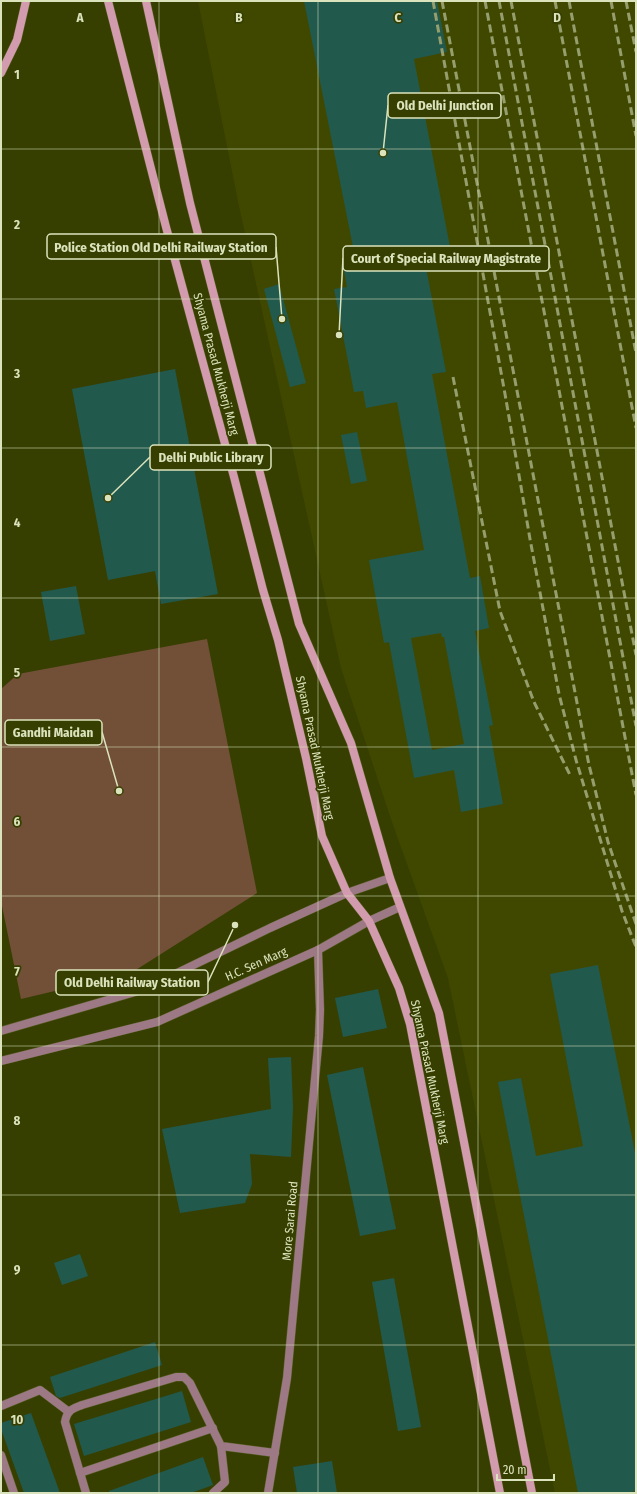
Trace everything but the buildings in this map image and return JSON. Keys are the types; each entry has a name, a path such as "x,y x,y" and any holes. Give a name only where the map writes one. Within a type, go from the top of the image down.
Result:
{"main road":[{"path":"1,73 17,40 26,1"},
{"name":"Shyama Prasad Mukherji Marg","path":"108,1 166,227 263,590 278,640 306,758 322,836 348,893 368,921 399,988 410,1024 500,1493"},
{"name":"Shyama Prasad Mukherji Marg","path":"146,1 190,203 300,624 351,743 390,878 439,1013 532,1493"}],"street":[{"name":"H.C. Sen Marg","path":"1,1031 142,990 270,928 348,893 390,878"},
{"name":"H.C. Sen Marg","path":"1,1061 157,1022 318,950 368,921 400,907"},
{"name":"More Sarai Road","path":"268,1493 287,1378 319,1036 320,1010 318,950"},
{"path":"86,1493 65,1422 66,1415 82,1404 176,1377 184,1377 190,1382 221,1446 225,1482 213,1493"},
{"path":"1,1406 40,1390 69,1412"},
{"path":"80,1473 213,1428"},
{"path":"221,1446 275,1453"},
{"path":"1,1455 14,1493"}],"shaded area":[{"path":"198,1 636,1 636,1493 555,1493 448,978 392,822 341,668 239,206"},
{"path":"207,639 257,893 131,973 21,999 1,901 1,689 18,674"}],"railway":[{"path":"433,1 559,694 576,760 622,911 636,947"},
{"path":"442,1 589,765 608,842 636,924"},
{"path":"485,1 636,795"},
{"path":"499,1 636,726"},
{"path":"511,1 636,655"},
{"path":"555,1 636,428"},
{"path":"569,1 636,353"},
{"path":"611,1 636,136"},
{"path":"626,1 636,52"},
{"path":"453,377 500,611 534,702 571,777"}],"place":[{"name":"Old Delhi Junction","path":"383,153"},
{"name":"Police Station Old Delhi Railway Station","path":"282,319"},
{"name":"Court of Special Railway Magistrate","path":"339,335"},
{"name":"Delhi Public Library","path":"108,498"},
{"name":"Gandhi Maidan","path":"119,791"},
{"name":"Old Delhi Railway Station","path":"235,925"}]}
